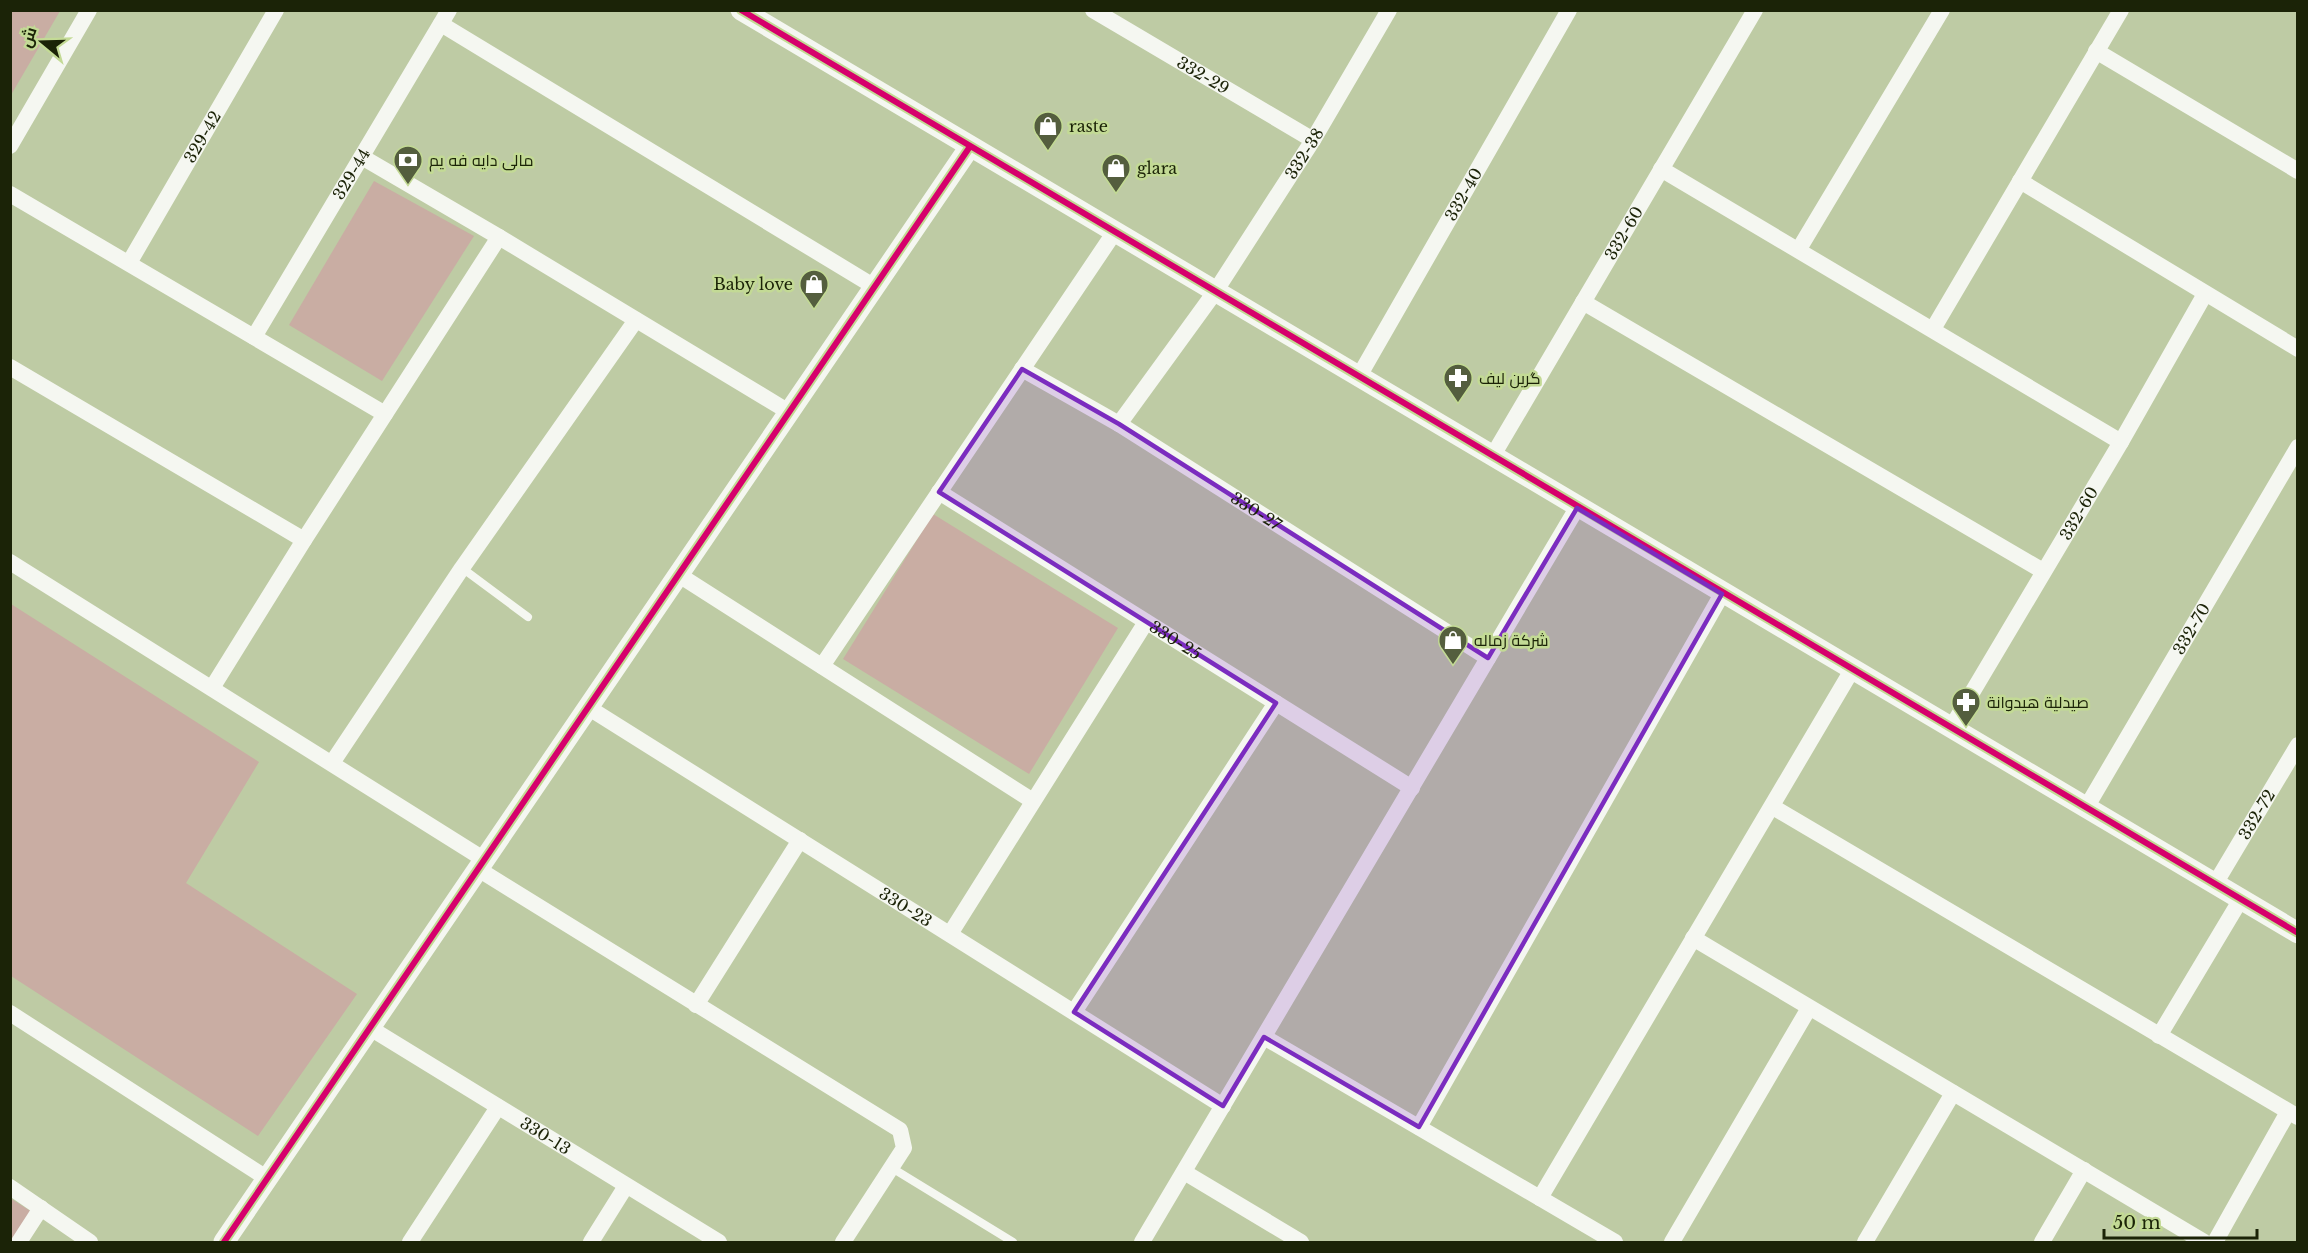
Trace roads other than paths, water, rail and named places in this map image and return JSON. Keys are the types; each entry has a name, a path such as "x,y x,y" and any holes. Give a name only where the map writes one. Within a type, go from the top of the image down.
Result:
{"street":[{"path":"10,146 89,10"},
{"name":"329-42","path":"129,263 276,10"},
{"name":"332-29","path":"1093,10 1313,140"},
{"name":"332-38","path":"1119,423 1215,292 1313,140 1389,10"},
{"name":"332-40","path":"1358,378 1569,10"},
{"name":"332-60","path":"1492,457 1755,10"},
{"path":"1799,249 1942,10"},
{"path":"1933,329 2121,10"},
{"path":"751,13 969,148 2298,933"},
{"path":"445,17 875,287"},
{"name":"329-44","path":"254,337 445,17"},
{"path":"2096,51 2298,171"},
{"path":"224,1242 969,148"},
{"path":"362,157 789,412"},
{"path":"1661,169 2121,442"},
{"path":"2020,181 2298,349"},
{"path":"10,194 386,414"},
{"path":"822,666 1114,233"},
{"path":"212,688 304,540 499,237"},
{"name":"332-60","path":"1951,728 2121,442 2205,294"},
{"path":"1583,302 2043,571"},
{"path":"332,763 462,568 636,320"},
{"path":"10,367 304,540"},
{"name":"330-27","path":"1022,369 1119,423 1488,658"},
{"name":"332-70","path":"2086,808 2298,447"},
{"name":"330-25","path":"939,492 1412,788"},
{"path":"1142,1242 1577,508"},
{"path":"10,562 332,763 696,1005 900,1130 904,1148 843,1242"},
{"path":"679,575 1033,801"},
{"path":"1419,1127 1722,594"},
{"path":"950,934 1146,622"},
{"path":"1540,1198 1852,670"},
{"path":"1074,1012 1276,703"},
{"name":"330-23","path":"589,708 1223,1106"},
{"name":"332-72","path":"2215,884 2298,745"},
{"path":"1773,807 2293,1115 2215,1242"},
{"path":"696,1005 800,840"},
{"path":"2159,1036 2241,900"},
{"path":"1693,938 2204,1242"},
{"path":"1672,1242 1809,1008"},
{"path":"10,1013 268,1179"},
{"name":"330-13","path":"370,1028 719,1242"},
{"path":"1264,1037 1615,1242"},
{"path":"1865,1242 1953,1093"},
{"path":"410,1242 498,1107"},
{"path":"2042,1242 2084,1170"},
{"path":"1184,1172 1301,1242"},
{"path":"591,1242 626,1186"},
{"path":"10,1187 90,1242"},
{"path":"19,1242 41,1208"}],"lane":[{"path":"462,568 528,617"},
{"path":"892,1168 1013,1242"}],"place":[{"name":"raste","path":"1048,152"},
{"name":"مالى دايه فه يم","path":"408,186"},
{"name":"glara","path":"1116,194"},
{"name":"Baby love","path":"814,310"},
{"name":"گرین لیف","path":"1458,404"},
{"name":"شركة زماله","path":"1453,666"},
{"name":"صيدلية هيدوانة","path":"1966,728"}]}
